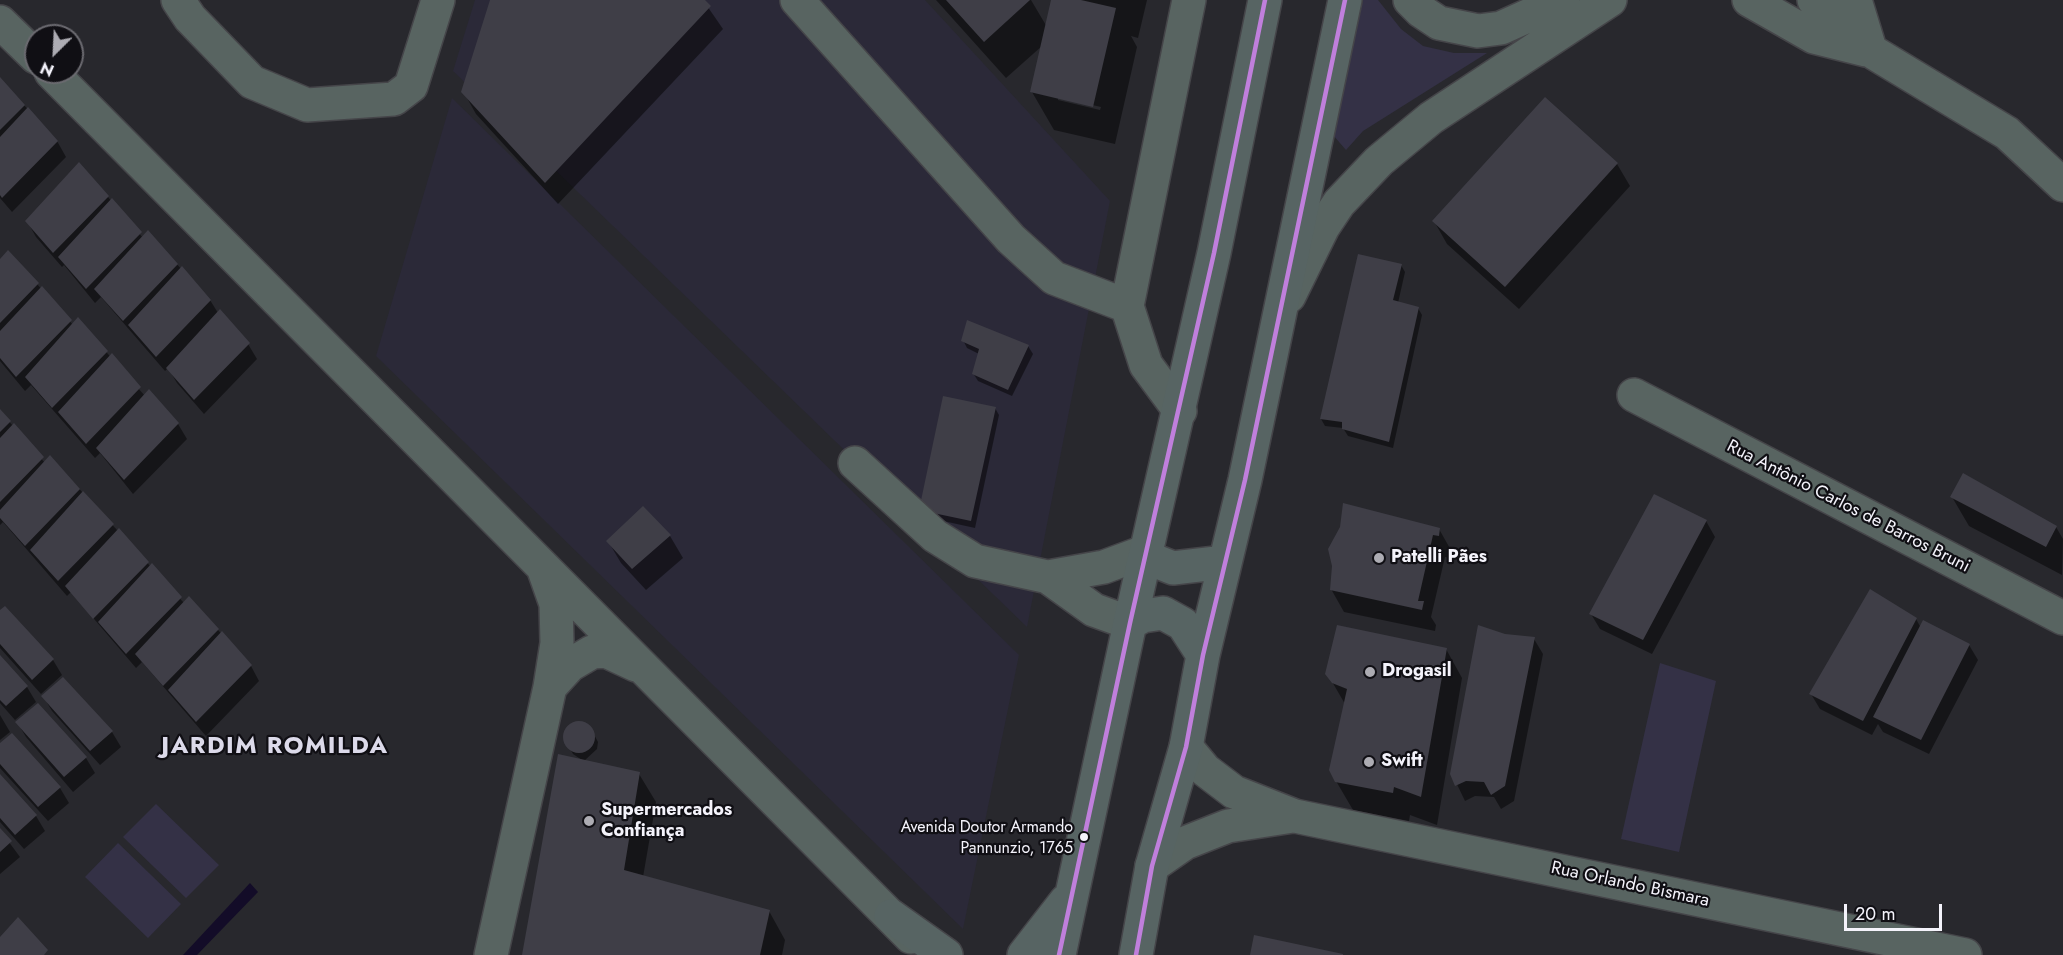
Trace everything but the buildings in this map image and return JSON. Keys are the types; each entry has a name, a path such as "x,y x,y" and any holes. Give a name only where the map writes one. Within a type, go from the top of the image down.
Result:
{"main road":[{"path":"1059,955 1130,623 1180,411 1265,0"},
{"path":"1136,955 1152,866 1186,747 1203,655 1245,480 1276,322 1345,0"},
{"path":"1147,551 1153,560 1173,568 1225,562"},
{"path":"1130,623 1143,616 1163,613 1183,624 1203,655"},
{"path":"1024,955 1072,892"},
{"path":"891,916 946,955"}],"street":[{"path":"178,0 190,18 252,82 307,105 394,99 411,86 438,0"},
{"path":"797,0 1011,239 1054,278 1127,306"},
{"path":"1180,411 1146,365 1127,306 1189,0"},
{"path":"1410,0 1439,23 1478,31 1501,28 1563,0"},
{"path":"1276,322 1323,227 1339,203 1380,161 1431,118 1610,0"},
{"path":"1749,0 1814,37 1871,51"},
{"path":"1814,0 1871,51 2007,133 2063,184"},
{"path":"1839,0 1871,51"},
{"path":"1855,0 1871,51"},
{"path":"0,22 24,45"},
{"path":"63,84 930,955"},
{"name":"Rua Antônio Carlos de Barros Bruni","path":"1634,395 2063,618"},
{"path":"855,463 935,536 975,561 1048,577 1104,567 1147,551"},
{"path":"491,955 550,687 557,644 556,604 541,564"},
{"path":"1048,577 1094,610 1130,623"},
{"path":"550,687 570,664 592,652 606,651 622,657 647,672"},
{"name":"Rua Orlando Bismara","path":"1186,747 1205,770 1234,792 1295,816 1965,955"},
{"name":"Rua Orlando Bismara","path":"1152,866 1185,843 1228,826 1295,816"}],"shaded area":[{"path":"475,0 925,0 1110,201 1027,627 453,71"},
{"path":"1363,0 1378,0 1401,29 1423,46 1454,53 1487,53 1363,131 1346,150 1333,135"},
{"path":"452,98 1019,655 963,929 376,356"},
{"path":"1660,663 1716,681 1679,852 1621,839"},
{"path":"156,804 219,865 186,898 123,837"},
{"path":"118,843 181,904 148,938 85,877"},
{"path":"250,883 258,892 197,955 183,955"}],"transit line":[{"path":"1059,955 1130,623 1214,253 1265,0"},
{"path":"1136,955 1152,866 1186,747 1203,655 1245,480 1345,0"}],"place":[{"name":"Patelli Pães","path":"1379,558"},
{"name":"Drogasil","path":"1370,672"},
{"name":"Swift","path":"1369,762"},
{"name":"Supermercados Confiança","path":"589,821"},
{"name":"Avenida Doutor Armando Pannunzio, 1765","path":"1084,837"}],"district":[{"name":"JARDIM ROMILDA","path":"275,747"}]}
